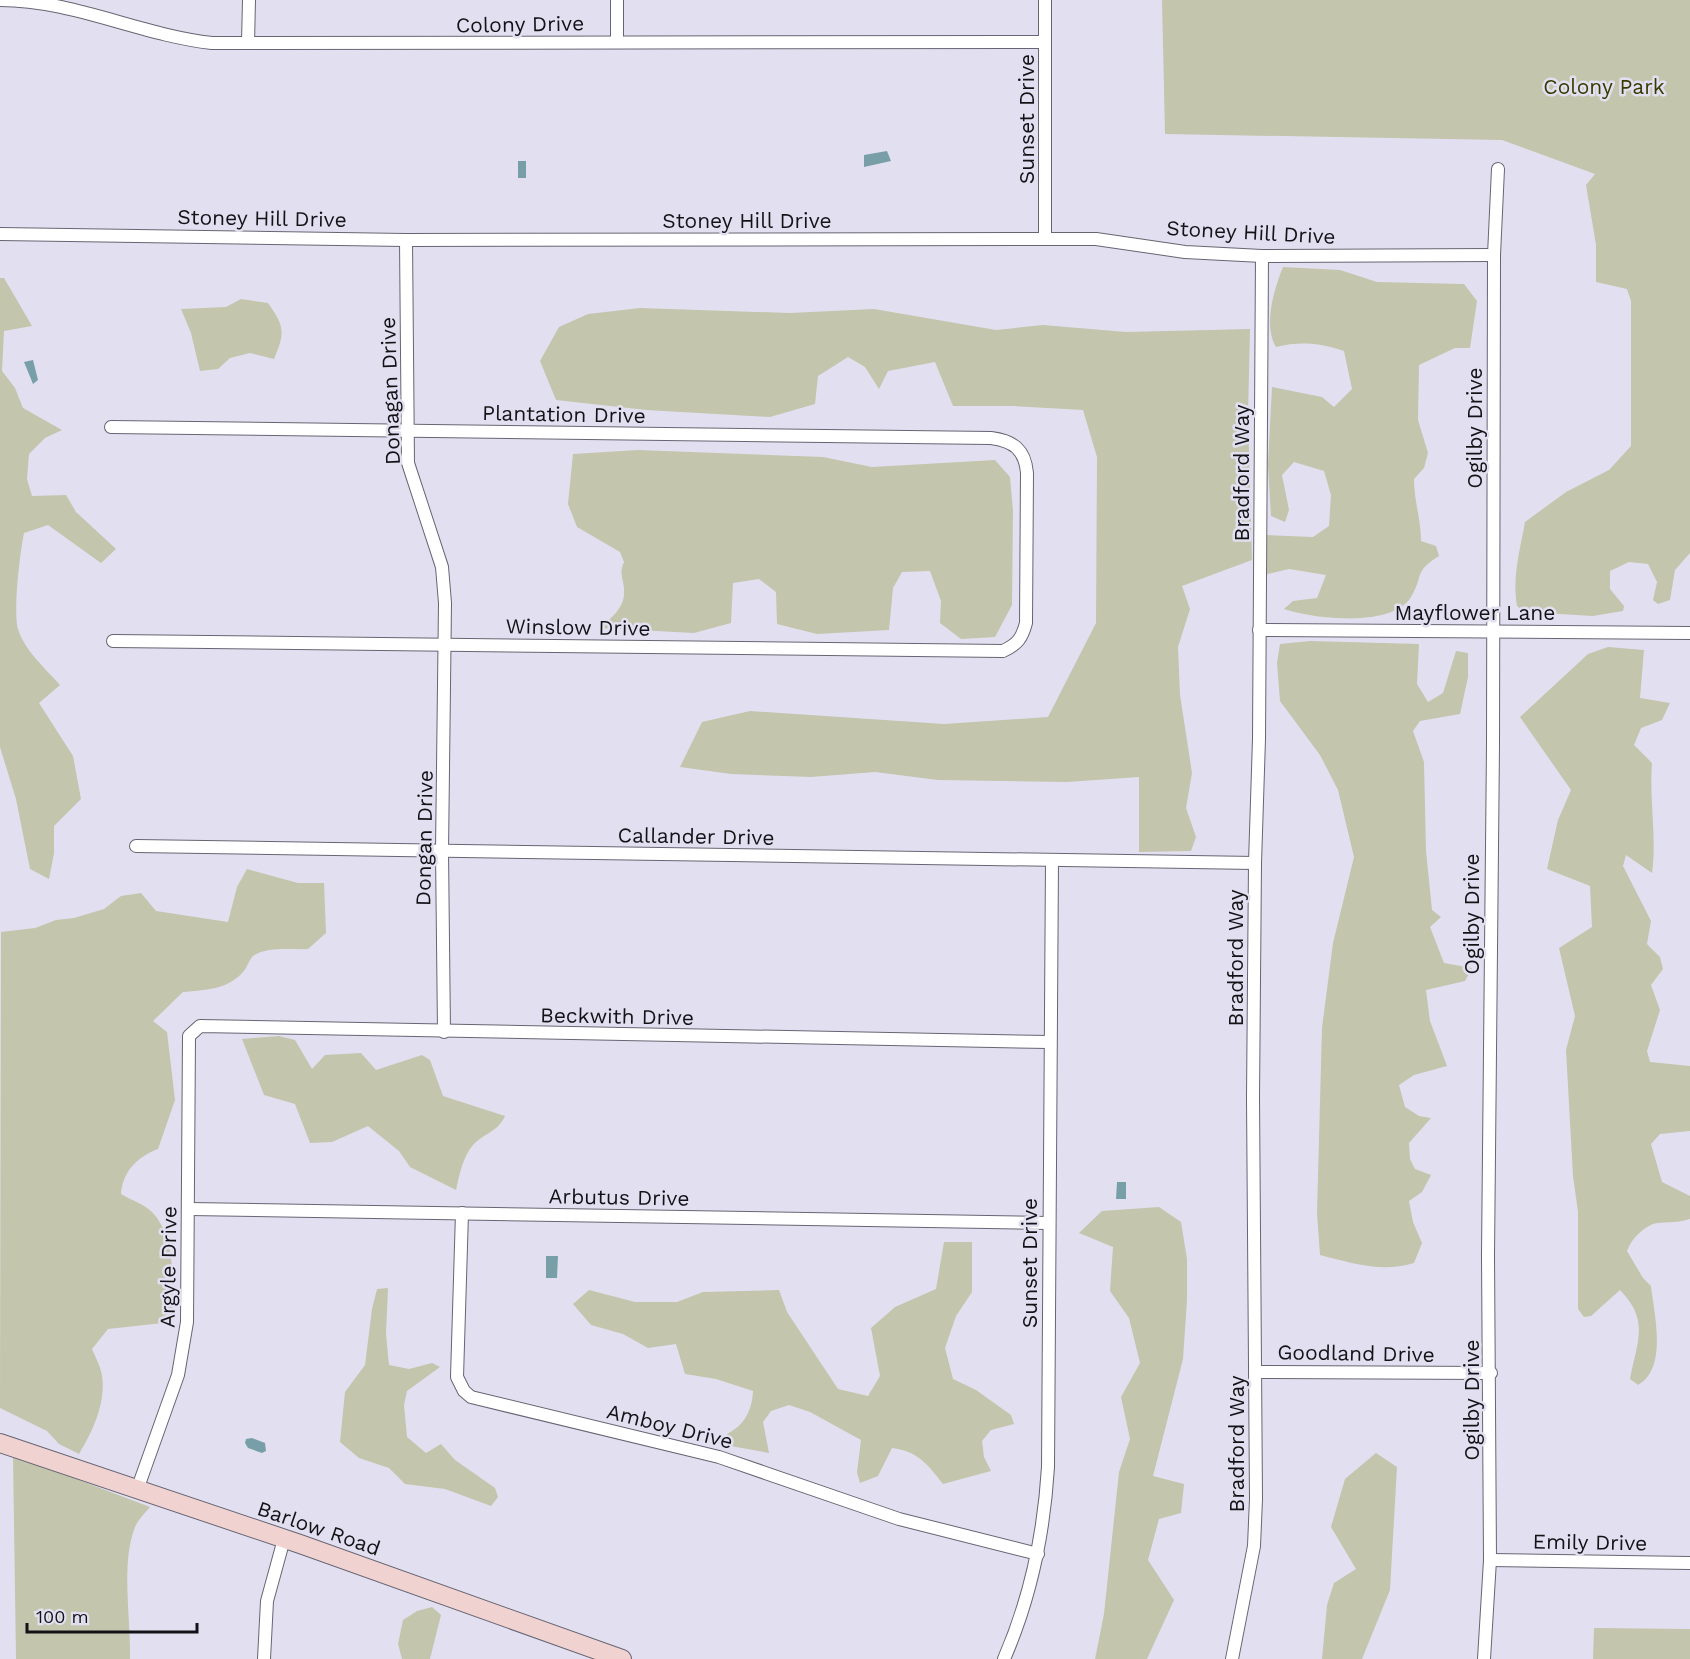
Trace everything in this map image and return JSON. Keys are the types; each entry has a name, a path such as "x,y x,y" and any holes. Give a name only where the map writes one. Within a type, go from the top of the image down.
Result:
{"street":[{"name":"Colony Drive","path":"0,0 56,6 193,41 248,43 1046,42"},
{"path":"248,43 249,0"},
{"path":"617,0 617,42"},
{"name":"Sunset Drive","path":"1045,0 1046,239"},
{"name":"Ogilby Drive","path":"1484,1659 1490,1560 1491,1373 1488,1255 1494,631 1494,255 1498,169"},
{"name":"Stoney Hill Drive","path":"0,234 406,240 1096,239 1185,252 1262,256 1494,255"},
{"name":"Donagan Drive","path":"406,240 407,432 410,471 442,567 444,644"},
{"name":"Bradford Way","path":"1232,1659 1254,1546 1257,1372 1252,1268 1262,256"},
{"name":"Plantation Drive","path":"111,427 991,438 1015,445 1026,460 1026,622"},
{"name":"Winslow Drive","path":"113,641 986,652 1003,651 1016,646 1023,637 1026,622"},
{"name":"Mayflower Lane","path":"1259,630 1690,633"},
{"name":"Dongan Drive","path":"444,644 442,851 444,1032"},
{"name":"Callander Drive","path":"136,846 1255,863"},
{"name":"Sunset Drive","path":"1004,1659 1030,1589 1038,1554 1048,1467 1049,1042 1052,861"},
{"name":"Beckwith Drive","path":"189,1036 200,1026 207,1025 444,1032 1049,1042"},
{"name":"Argyle Drive","path":"137,1490 178,1375 184,1348 189,1298 189,1036"},
{"name":"Arbutus Drive","path":"189,1209 1049,1223"},
{"name":"Amboy Drive","path":"462,1213 457,1377 471,1397 719,1457 899,1519 1038,1554"},
{"name":"Goodland Drive","path":"1257,1372 1491,1373"},
{"name":"Barlow Road","path":"0,1443 284,1539 622,1659"},
{"path":"264,1659 267,1601 284,1539"},
{"name":"Emily Drive","path":"1490,1560 1690,1563"}],"green space":[{"name":"Colony Park","path":"1162,0 1690,0 1690,553 1675,570 1670,600 1658,604 1653,600 1657,582 1648,564 1629,562 1610,571 1610,589 1624,606 1623,611 1593,616 1525,612 1517,606 1516,574 1525,522 1566,492 1609,470 1631,446 1631,301 1627,289 1596,282 1596,245 1586,185 1595,174 1502,140 1165,134"},
{"path":"1283,267 1340,270 1377,282 1464,284 1477,301 1470,348 1455,348 1419,365 1418,420 1428,453 1424,468 1414,479 1415,495 1421,541 1436,546 1439,556 1422,570 1411,597 1401,607 1387,613 1370,617 1332,618 1284,609 1293,601 1317,598 1326,575 1289,569 1264,575 1266,535 1313,537 1329,526 1331,495 1324,471 1294,462 1282,475 1289,510 1285,522 1271,516 1268,465 1272,387 1322,397 1334,407 1352,389 1344,351 1310,344 1276,347 1270,329 1270,318 1273,296"},
{"path":"0,278 4,278 32,326 4,331 2,371 15,388 23,408 62,430 45,438 29,454 27,479 32,496 66,495 76,512 116,549 101,563 48,525 24,533 17,596 18,629 30,652 60,685 39,703 73,756 81,799 54,826 54,853 49,879 30,869 16,799 0,747"},
{"path":"241,299 268,303 278,318 282,330 274,359 250,353 230,358 218,369 200,371 191,333 181,309 226,307"},
{"path":"640,308 790,313 874,309 996,330 1043,325 1126,332 1250,329 1248,416 1252,560 1182,586 1190,609 1178,647 1180,695 1192,773 1186,808 1196,837 1191,851 1139,852 1139,777 1067,782 938,780 875,772 811,777 731,774 680,767 702,722 750,711 944,724 1048,717 1096,623 1097,457 1083,410 1013,406 953,406 935,362 888,371 879,389 865,367 848,357 818,376 815,404 770,417 646,410 556,400 540,361 559,327 588,314"},
{"path":"638,450 823,457 872,467 995,460 1010,477 1013,511 1012,605 995,637 961,639 940,623 941,601 930,571 902,572 893,588 889,630 817,634 777,624 776,592 759,579 733,583 731,623 694,633 600,628 622,604 624,562 620,552 577,527 568,504 573,454"},
{"path":"1310,641 1419,644 1417,684 1428,702 1443,693 1456,651 1468,653 1468,677 1460,714 1420,721 1413,731 1424,762 1426,851 1432,910 1441,917 1430,927 1444,963 1472,968 1465,981 1426,990 1430,1021 1447,1066 1414,1075 1399,1085 1405,1107 1419,1116 1431,1118 1409,1143 1410,1159 1415,1169 1431,1175 1422,1192 1409,1201 1413,1222 1422,1243 1414,1263 1402,1266 1367,1266 1320,1255 1317,1213 1322,1028 1333,943 1354,857 1338,790 1320,755 1280,701 1277,663 1280,644"},
{"path":"1608,647 1644,650 1640,698 1670,703 1662,720 1641,728 1634,745 1652,763 1654,846 1652,873 1626,855 1623,866 1651,921 1647,944 1660,957 1663,969 1651,985 1660,1010 1647,1051 1650,1062 1690,1066 1690,1131 1660,1134 1651,1144 1662,1182 1690,1196 1690,1219 1657,1223 1645,1228 1637,1235 1627,1251 1643,1278 1651,1286 1656,1325 1656,1354 1653,1366 1647,1377 1638,1385 1630,1379 1639,1332 1635,1312 1629,1301 1620,1290 1591,1316 1584,1317 1578,1309 1578,1212 1573,1176 1566,1050 1575,1016 1559,948 1592,927 1590,886 1547,869 1558,820 1571,790 1520,717 1588,654"},
{"path":"247,869 298,883 324,883 326,933 308,949 272,950 253,956 237,978 223,986 183,992 153,1021 167,1032 175,1100 158,1149 144,1156 132,1166 125,1178 121,1194 150,1210 161,1224 166,1236 172,1265 172,1322 108,1329 92,1349 103,1382 101,1404 94,1425 79,1454 59,1444 47,1431 0,1408 1,932 35,928 56,920 74,918 104,909 121,896 141,893 156,911 228,922 237,887"},
{"path":"279,1036 295,1040 312,1069 325,1055 361,1053 376,1070 422,1055 430,1060 443,1096 505,1116 499,1126 477,1141 470,1150 462,1166 456,1190 410,1167 399,1151 368,1126 332,1142 310,1143 295,1104 264,1095 242,1039"},
{"path":"1159,1207 1181,1222 1187,1259 1183,1359 1153,1476 1184,1484 1181,1513 1159,1519 1148,1560 1174,1600 1147,1659 1095,1659 1104,1614 1119,1472 1130,1439 1121,1397 1140,1363 1129,1318 1110,1291 1113,1247 1079,1233 1102,1211"},
{"path":"944,1242 972,1242 972,1292 956,1316 945,1348 953,1379 976,1390 1011,1415 1014,1424 991,1430 982,1441 984,1457 991,1471 943,1484 922,1460 909,1452 892,1448 878,1476 860,1483 857,1472 861,1440 810,1412 789,1405 771,1411 763,1422 769,1453 731,1446 727,1434 743,1421 751,1404 753,1391 716,1379 685,1374 676,1344 648,1348 623,1334 591,1325 573,1304 589,1290 635,1302 677,1302 703,1292 779,1290 787,1312 838,1389 868,1396 880,1376 871,1328 895,1307 936,1289"},
{"path":"388,1288 386,1334 389,1365 409,1369 432,1363 440,1367 407,1391 404,1405 407,1437 426,1453 441,1444 455,1460 495,1488 498,1497 491,1506 445,1489 405,1484 389,1468 359,1458 340,1442 345,1392 365,1365 372,1309 377,1289"},
{"path":"1376,1453 1397,1467 1390,1590 1362,1659 1322,1659 1327,1605 1334,1583 1356,1569 1331,1527 1345,1479"},
{"path":"13,1455 150,1507 135,1527 130,1544 127,1593 130,1659 16,1659"},
{"path":"432,1607 441,1615 430,1659 402,1659 398,1644 403,1620 417,1611"},
{"path":"1594,1628 1690,1629 1690,1659 1593,1659"}],"water":[{"path":"887,151 891,161 864,167 864,155"},
{"path":"518,161 526,161 526,178 518,178"},
{"path":"33,360 38,380 33,384 24,362"},
{"path":"1117,1182 1126,1182 1126,1199 1116,1199"},
{"path":"546,1256 558,1256 557,1278 546,1278"},
{"path":"252,1438 265,1443 266,1451 262,1453 248,1448 245,1443 246,1439"}]}
